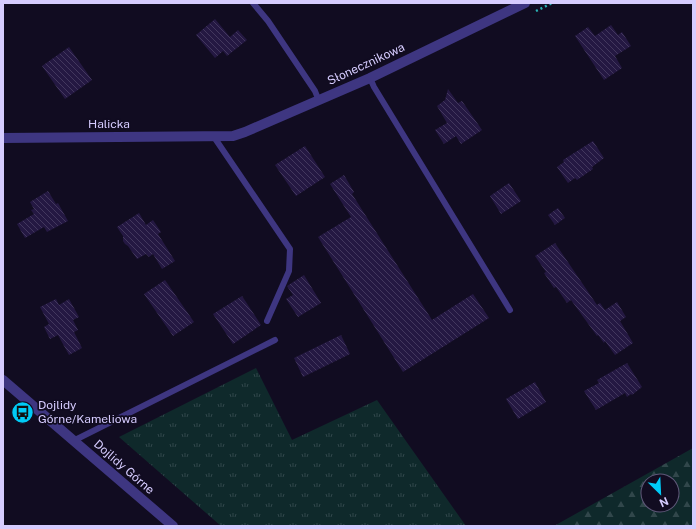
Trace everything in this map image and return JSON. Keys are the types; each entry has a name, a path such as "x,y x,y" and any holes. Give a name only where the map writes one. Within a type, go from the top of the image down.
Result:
{"street":[{"name":"Słonecznikowa","path":"214,136 233,136 319,101 370,78 518,4"},
{"name":"Halicka","path":"3,138 214,136"},
{"name":"Dojlidy Górne","path":"3,380 173,526"}],"lane":[{"path":"253,3 268,21 315,92 319,101"},
{"path":"370,78 374,88 510,310"},
{"path":"214,136 290,249 289,272 267,321"},
{"path":"73,440 275,340"}],"green space":[{"path":"256,368 292,440 377,400 466,526 221,526 119,437"},
{"path":"693,448 693,526 554,526 640,478 640,513 680,513 680,473 648,473"}],"building":[{"path":"215,19 230,37 238,30 247,40 227,56 223,51 215,58 196,35"},
{"path":"611,25 618,35 622,32 631,46 615,56 622,68 604,80 575,36 588,27 595,36"},
{"path":"69,47 92,80 65,99 42,66"},
{"path":"448,89 458,103 462,101 482,130 461,144 456,136 444,144 435,130 447,123 437,106 445,100"},
{"path":"593,141 604,158 592,167 593,169 577,180 575,178 568,183 557,167 564,162 563,160"},
{"path":"305,146 325,177 296,196 275,165"},
{"path":"344,175 354,192 352,194 432,320 473,294 489,318 403,372 318,237 351,217 330,184"},
{"path":"509,183 521,201 501,214 490,196"},
{"path":"48,191 56,204 58,203 68,221 47,232 44,227 25,238 17,224 34,214 31,210 34,209 30,202"},
{"path":"558,208 565,218 555,225 548,215"},
{"path":"139,213 146,225 153,220 161,232 158,234 175,261 162,269 153,254 149,257 146,254 137,259 123,241 123,236 117,227"},
{"path":"555,243 597,305 600,303 605,310 617,302 626,317 620,321 633,343 615,355 605,341 604,343 598,335 597,336 571,300 567,303 544,273 546,272 535,256"},
{"path":"304,275 321,303 298,317 286,299 293,295 287,286"},
{"path":"165,280 194,322 173,336 144,294"},
{"path":"242,296 261,325 233,344 213,314"},
{"path":"56,299 59,305 69,299 79,317 73,320 78,330 74,332 82,348 69,355 58,335 50,339 44,327 49,324 40,307"},
{"path":"341,335 350,354 303,377 294,358"},
{"path":"627,363 642,387 632,395 631,394 627,397 625,393 596,410 584,391 599,383 597,380"},
{"path":"535,382 546,402 518,419 506,399"}],"place":[{"name":"Dojlidy Górne/Kameliowa","path":"22,412"}]}
